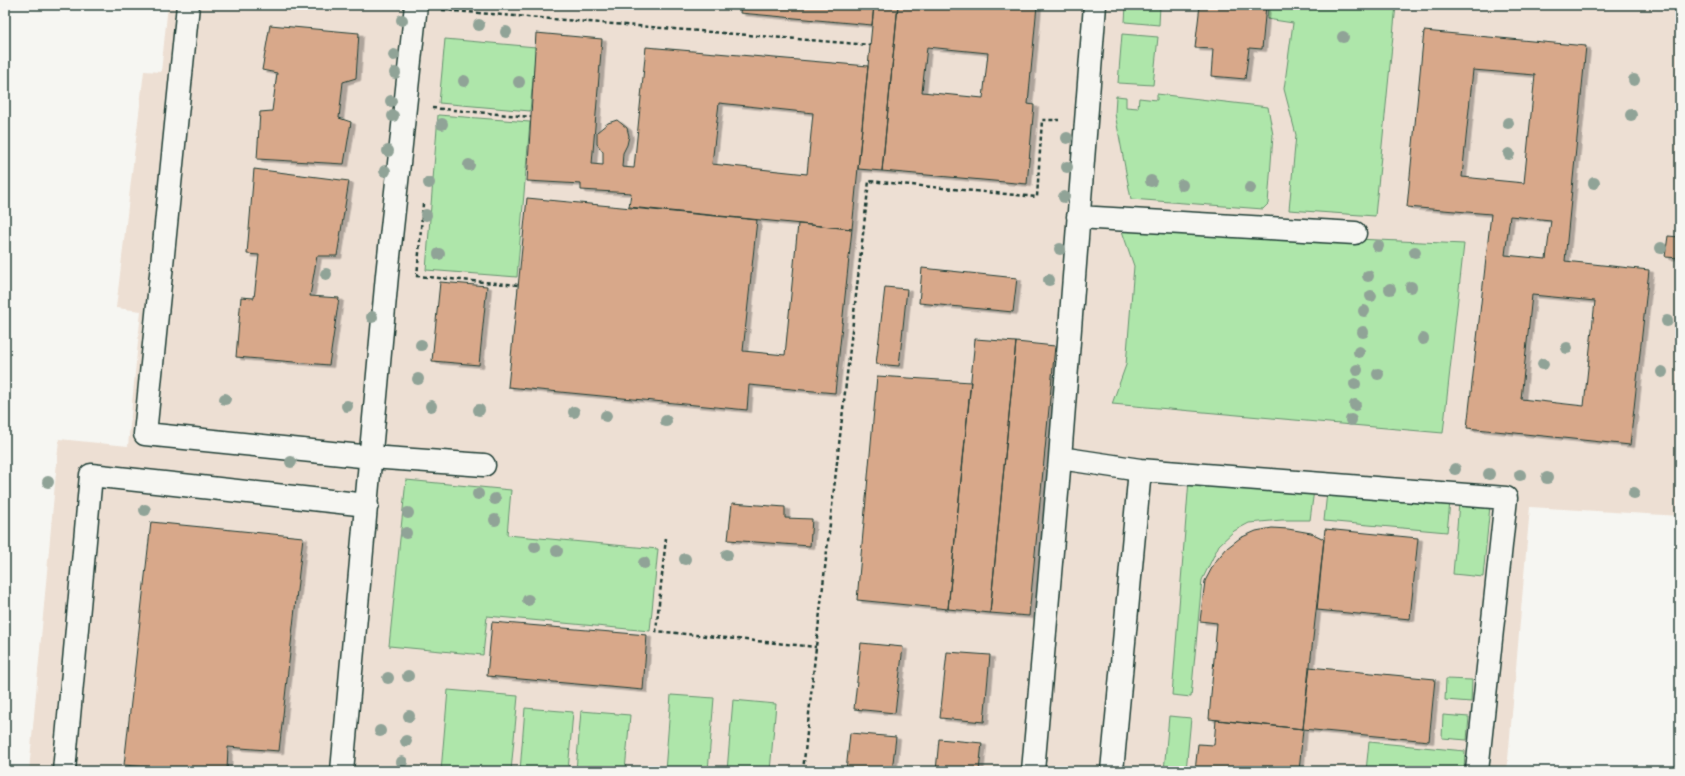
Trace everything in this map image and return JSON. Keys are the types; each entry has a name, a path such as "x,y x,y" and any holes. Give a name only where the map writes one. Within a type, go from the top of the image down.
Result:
{"street":[{"path":"188,5 145,434 371,457 484,465"},
{"path":"342,771 387,275 416,5"},
{"path":"1033,771 1060,458 1095,5"},
{"path":"1078,217 1355,233"},
{"path":"1060,458 1140,470 1506,498 1477,771"},
{"path":"1112,771 1140,470"},
{"path":"64,771 91,475 367,505"}],"path":[{"path":"442,10 870,45"},
{"path":"432,108 531,117"},
{"path":"804,771 816,647 869,181 1037,197 1042,120 1086,120"},
{"path":"387,275 518,284"},
{"path":"666,538 656,631 816,647"}],"shaded area":[{"path":"168,5 1680,5 1680,516 1530,507 1507,771 29,771 59,439 128,446 141,311 116,308 144,71 161,72"}],"green space":[{"path":"1126,5 1160,5 1159,25 1125,22"},
{"path":"1268,5 1396,5 1375,216 1289,210 1296,135 1284,89 1293,23 1267,19"},
{"path":"1122,34 1158,37 1153,85 1118,83"},
{"path":"445,39 536,47 530,111 439,103"},
{"path":"1157,94 1268,107 1273,135 1268,204 1263,209 1131,199 1115,114 1116,96 1126,97 1126,107 1138,108 1139,98 1157,100"},
{"path":"438,115 530,122 517,277 426,270"},
{"path":"1121,228 1464,244 1443,433 1112,404 1126,365 1134,266"},
{"path":"406,480 511,490 507,535 658,549 650,631 487,616 483,655 389,646"},
{"path":"1189,480 1314,490 1310,520 1282,520 1249,523 1234,531 1219,545 1202,580 1191,697 1172,695"},
{"path":"1327,492 1450,502 1447,532 1324,521"},
{"path":"1459,503 1490,506 1483,577 1453,574"},
{"path":"1446,679 1472,680 1471,702 1445,700"},
{"path":"448,690 518,696 511,771 441,771"},
{"path":"671,695 714,698 708,771 665,771"},
{"path":"733,700 776,704 770,771 727,771"},
{"path":"525,708 573,712 568,771 520,771"},
{"path":"581,711 630,715 625,771 576,771"},
{"path":"1443,715 1469,717 1467,740 1442,738"},
{"path":"1169,716 1191,718 1186,771 1164,771"},
{"path":"1369,742 1465,751 1464,771 1366,771"}],"building":[{"path":"741,5 874,5 872,25 740,13"},
{"path":"874,5 898,5 882,171 858,169"},
{"path":"898,5 1037,5 1028,104 1034,105 1027,184 882,171","holes":["927,47 988,53 983,98 922,92"]},
{"path":"1200,5 1266,5 1262,49 1249,48 1245,79 1211,76 1213,49 1195,48"},
{"path":"270,25 359,33 356,78 343,82 339,118 351,122 344,164 257,159 260,112 272,111 277,73 262,70"},
{"path":"1424,31 1586,46 1565,261 1649,270 1630,445 1467,428 1491,214 1407,207","holes":["1473,70 1535,75 1524,183 1462,177","1510,216 1551,220 1546,259 1505,255","1532,295 1595,301 1584,406 1521,399"]},
{"path":"536,33 602,39 592,164 603,165 603,152 597,144 597,132 608,123 617,120 627,128 629,136 623,153 622,167 634,168 646,47 868,66 852,229 629,207 631,193 581,190 581,184 527,181","holes":["719,103 813,113 807,174 712,164"]},
{"path":"254,169 349,181 337,256 317,256 310,296 339,298 329,365 236,357 241,297 254,298 259,255 247,254"},
{"path":"527,198 757,220 743,351 785,355 798,224 852,229 835,393 749,385 747,410 508,387"},
{"path":"1668,236 1680,237 1680,258 1665,257"},
{"path":"922,268 1017,278 1013,312 919,303"},
{"path":"440,282 487,286 479,365 432,361"},
{"path":"885,287 907,289 899,366 876,364"},
{"path":"975,339 1016,342 990,613 948,609"},
{"path":"1016,342 1055,346 1029,616 990,613"},
{"path":"877,376 971,382 948,609 857,600"},
{"path":"732,503 785,507 785,518 812,519 810,546 728,540"},
{"path":"151,522 303,537 279,751 228,747 227,771 193,771 124,765"},
{"path":"1272,528 1311,533 1324,539 1303,729 1209,719 1217,623 1200,621 1205,581 1215,562 1227,548 1240,538 1256,531"},
{"path":"1325,529 1418,538 1410,619 1317,610"},
{"path":"492,622 647,635 643,690 487,676"},
{"path":"861,643 903,647 895,713 854,709"},
{"path":"947,652 990,655 984,722 940,718"},
{"path":"1309,667 1435,679 1429,741 1303,729"},
{"path":"1216,720 1303,729 1299,771 1195,771 1198,744 1214,745"},
{"path":"850,733 896,737 892,771 846,771"},
{"path":"939,739 982,743 979,771 936,771"}]}
